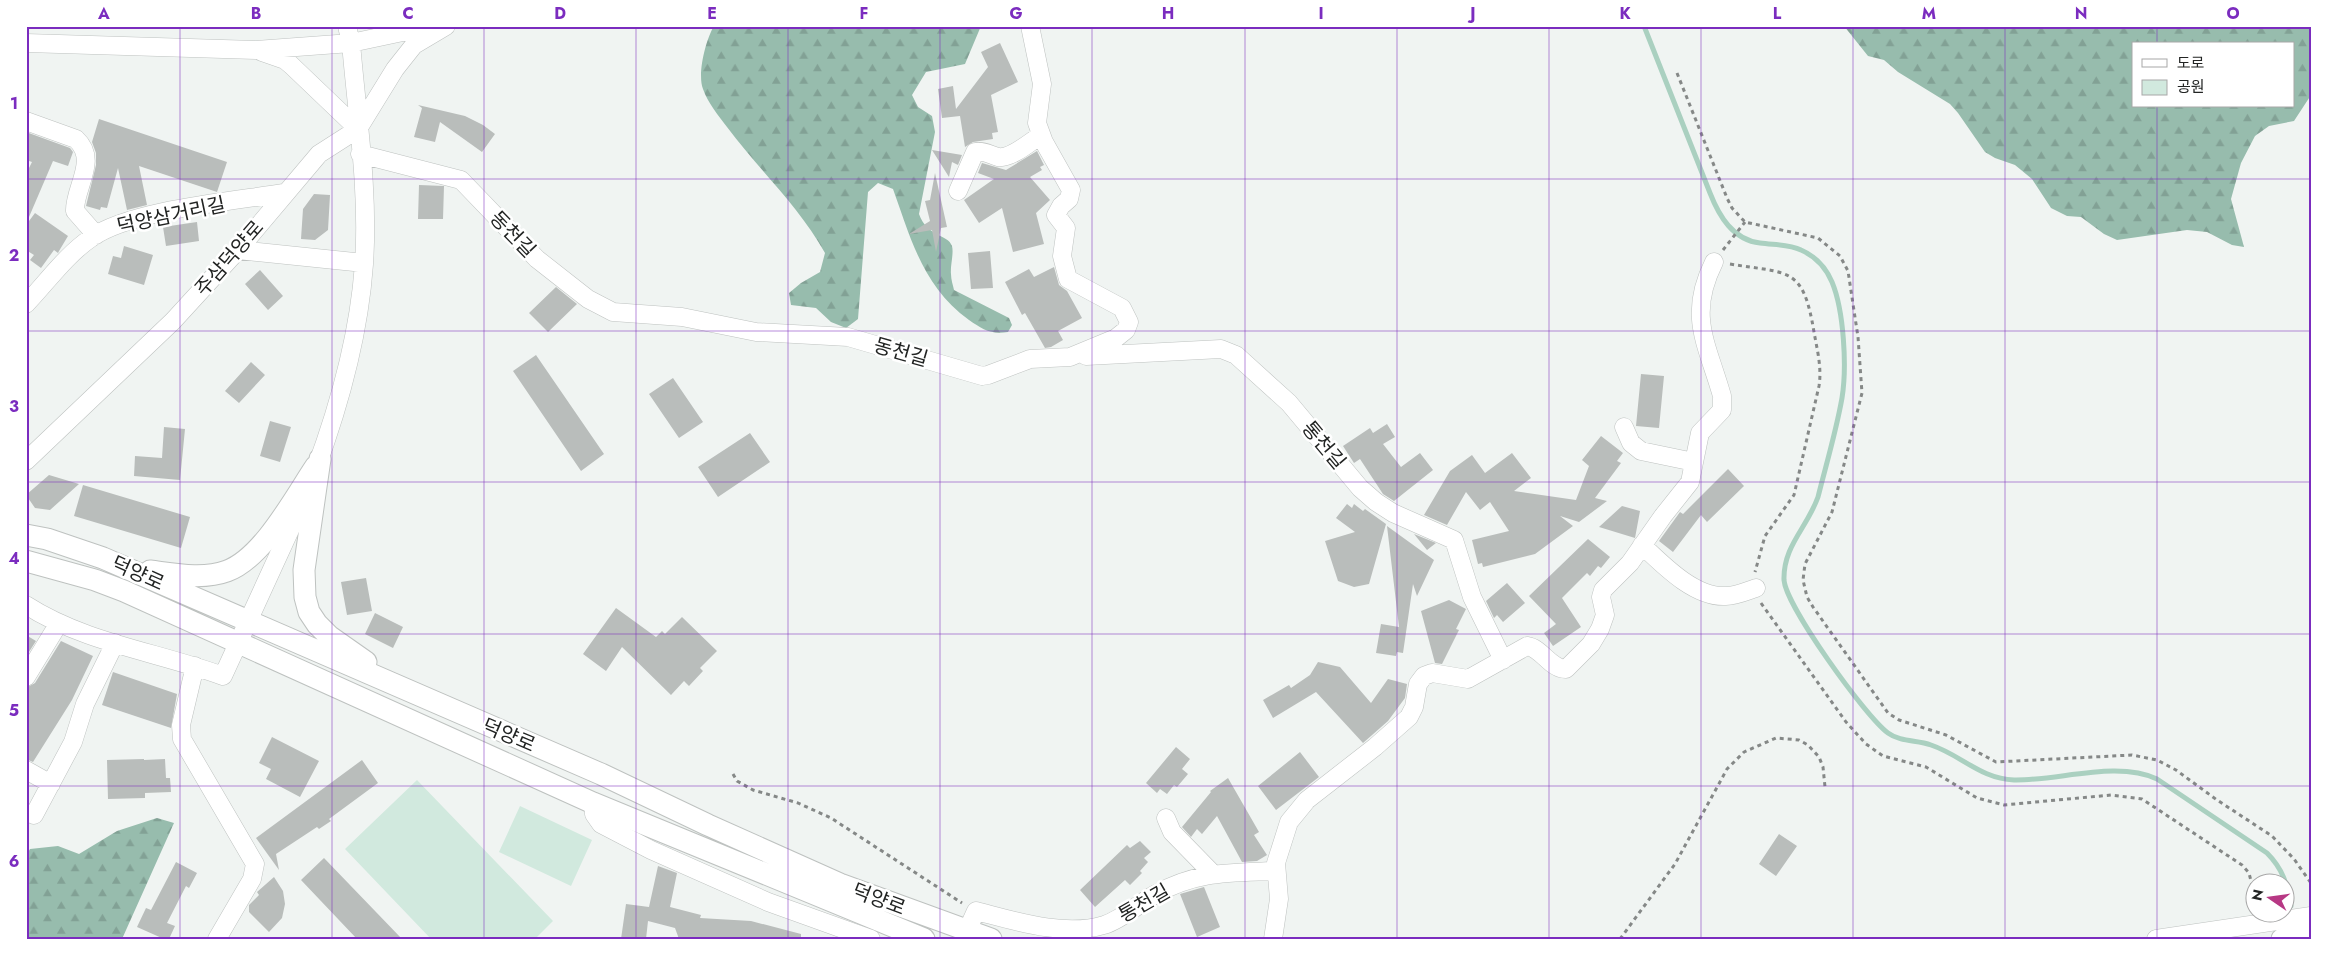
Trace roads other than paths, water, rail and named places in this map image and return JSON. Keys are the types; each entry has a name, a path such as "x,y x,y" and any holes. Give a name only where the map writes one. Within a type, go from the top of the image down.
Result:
{"main road":[{"path":"129,568 202,575 226,571 238,565 248,558 270,532 320,459"},
{"path":"320,459 304,576 305,597 309,612 329,636 407,690"},
{"name":"덕양로","path":"31,534 129,568 601,774 708,826 840,884 991,939"},
{"name":"덕양로","path":"26,561 108,585 239,642 593,803 924,939"},
{"path":"593,803 601,774"},
{"path":"2282,939 2311,934"}],"street":[{"path":"26,43 256,50 349,35 431,26"},
{"path":"358,128 405,55 426,36 446,26"},
{"name":"동천길","path":"360,154 461,180 537,259 588,299 613,312 682,318 756,332 848,337 982,376 1030,359 1070,357 1116,338 1128,327 1129,317 1122,308 1068,279 1062,256 1066,228 1056,215 1061,206 1069,199 1071,190 1041,136 1037,119 1042,84 1030,26"},
{"path":"26,605 59,623 115,643 223,676 320,459 339,401 354,338 364,263 365,227 349,35"},
{"path":"256,50 285,60 358,128"},
{"path":"26,121 76,139 81,146 85,172 75,211 96,235"},
{"name":"주삼덕양로","path":"26,460 173,321 238,250 284,193 319,154 358,128"},
{"path":"958,191 975,152 981,151 996,157 1006,156 1041,136"},
{"name":"덕양삼거리길","path":"26,304 72,254 96,235 122,224 166,213 284,193"},
{"path":"238,250 364,263"},
{"path":"1273,939 1279,899 1275,871 1286,828 1293,816 1307,800 1375,747 1408,717 1414,707 1418,684 1424,676 1432,673 1468,679 1524,646 1531,646 1560,669 1569,667 1591,644 1603,622 1605,608 1601,594 1603,590 1630,563 1690,482 1700,433 1707,423 1720,414 1723,404 1699,315 1703,288 1717,258"},
{"name":"통천길","path":"1070,357 1221,349 1236,355 1289,402 1366,493 1393,513 1454,540 1472,597 1502,660"},
{"path":"1624,427 1631,443 1641,451 1694,462"},
{"path":"1642,545 1673,574 1707,592 1726,596 1756,588"},
{"path":"26,677 59,623"},
{"path":"34,815 73,742 85,704 115,643"},
{"path":"195,666 181,725 182,738 255,864 252,880 217,939"},
{"path":"26,770 51,784"},
{"name":"덕양로","path":"593,803 594,814 601,824 651,850 768,902 871,939"},
{"path":"1166,818 1172,832 1213,874"},
{"name":"통천길","path":"967,931 976,911 1025,923 1060,928 1096,927 1114,921 1156,894 1189,878 1213,874 1275,871"},
{"path":"2156,939 2311,916"}],"waterway":[{"path":"1644,26 1710,193 1728,226 1750,241 1792,247 1811,256 1827,272 1836,294 1842,323 1844,355 1842,398 1818,497 1791,547 1787,557 1784,580 1788,593 1812,635 1862,706 1877,723 1893,736 1926,743 1942,749 1981,771 2002,779 2031,779 2106,771 2124,771 2157,779 2267,853 2281,872"}]}
